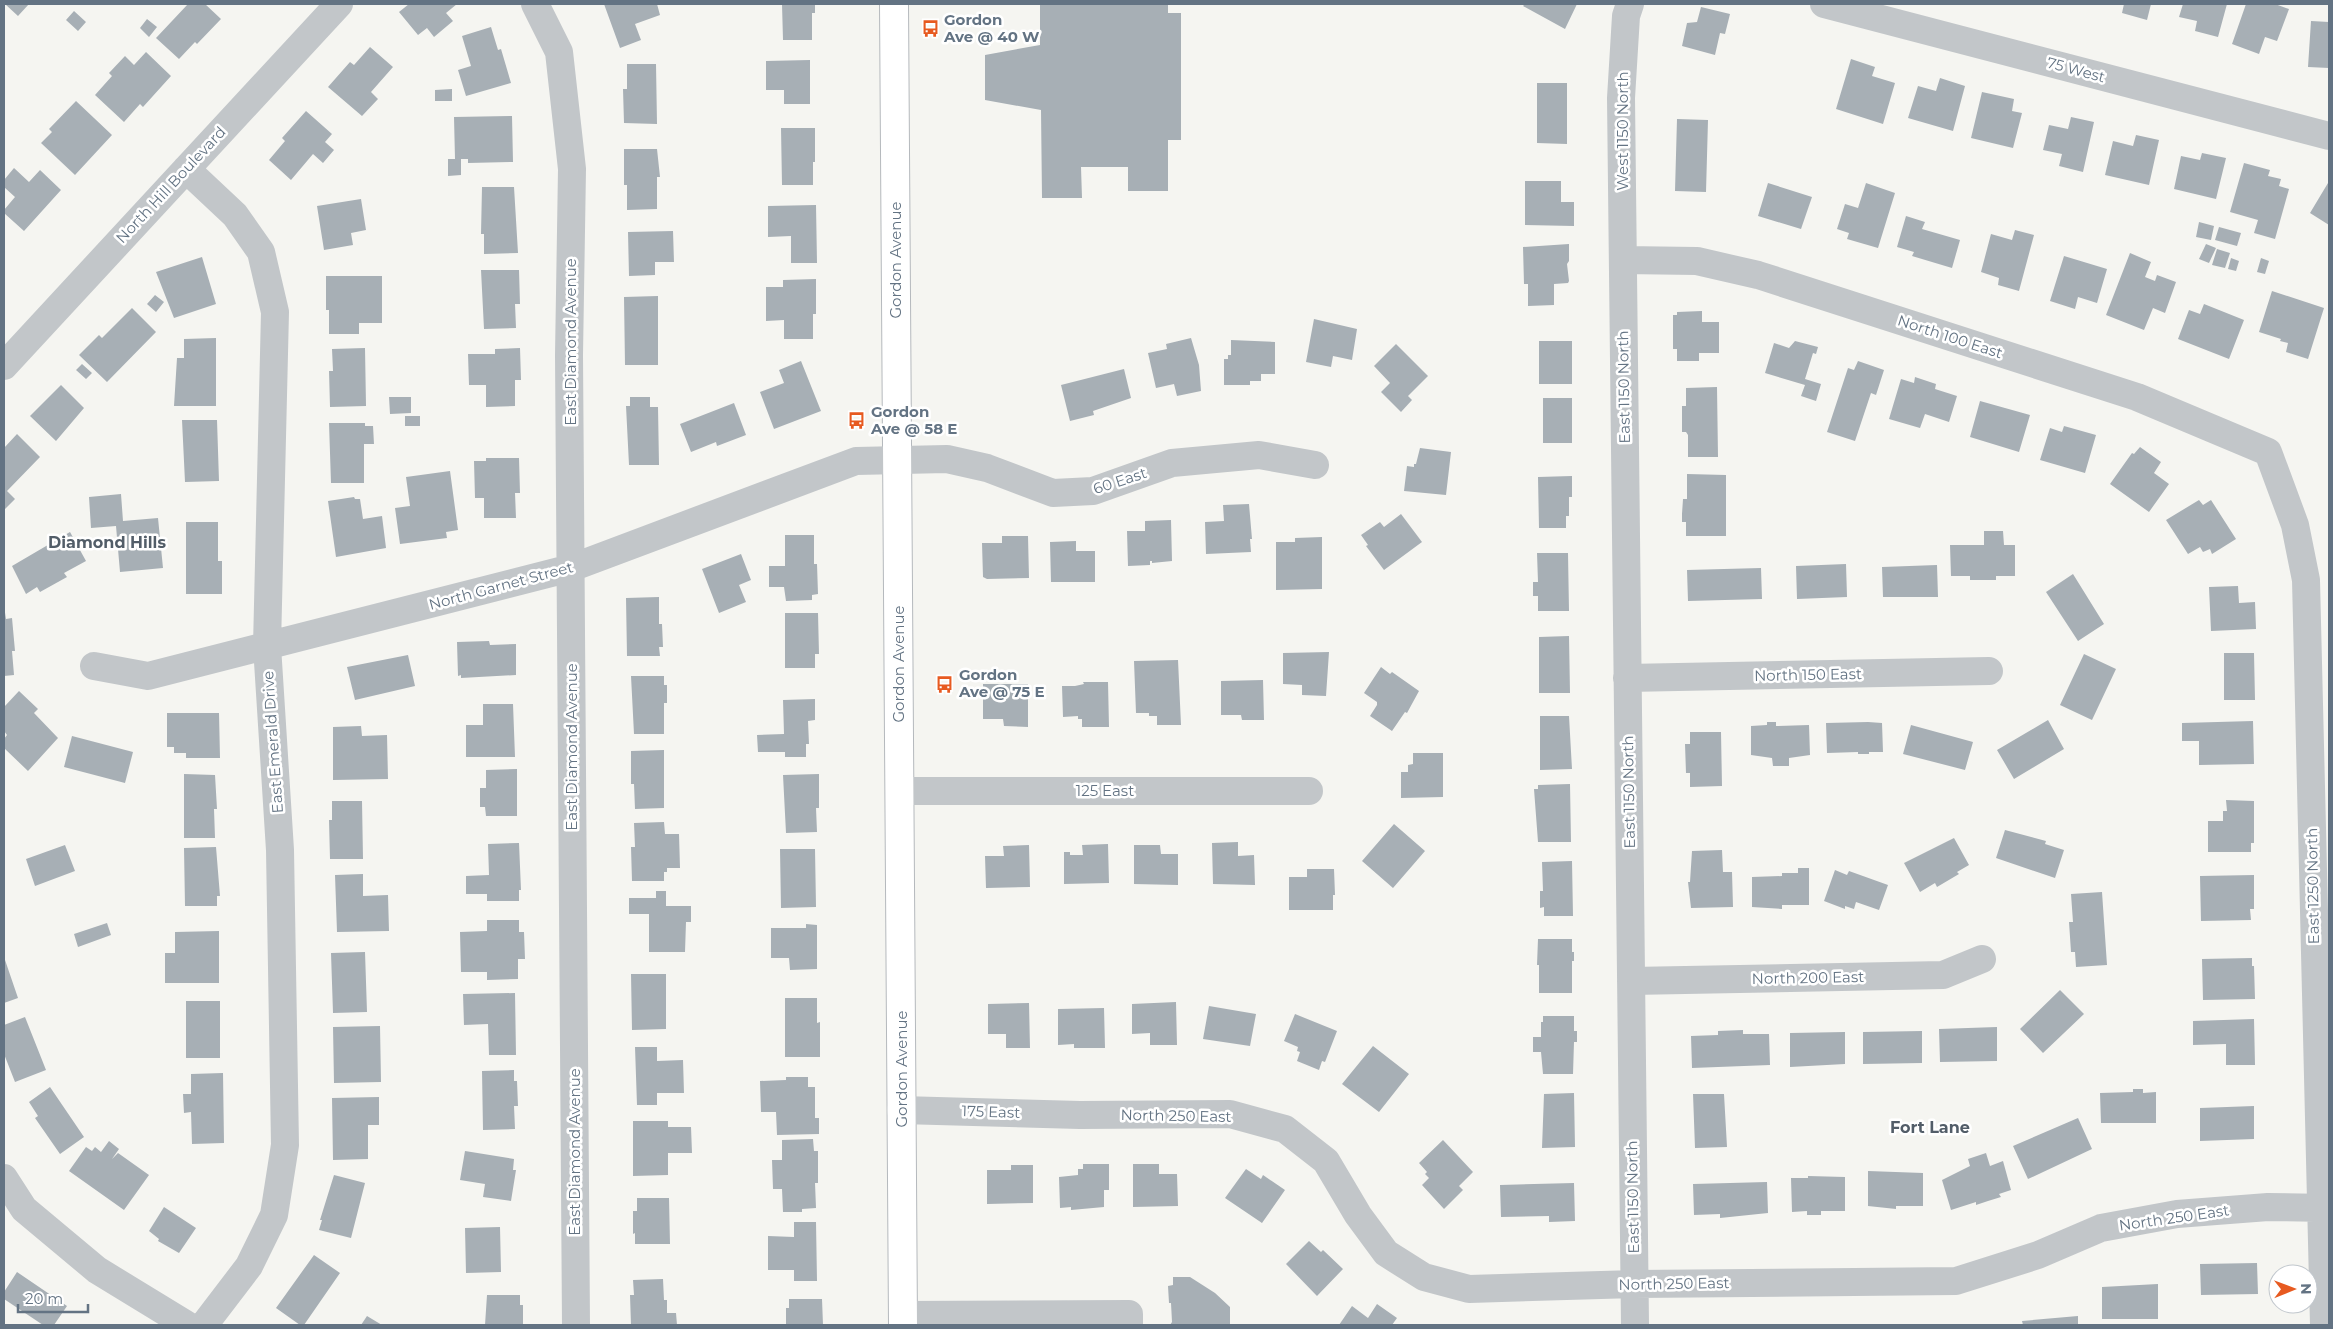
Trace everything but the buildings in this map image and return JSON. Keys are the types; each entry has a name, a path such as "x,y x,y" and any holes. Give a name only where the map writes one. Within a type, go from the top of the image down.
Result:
{"main road":[{"name":"Gordon Avenue","path":"894,4 903,1320"}],"street":[{"name":"North Hill Boulevard","path":"4,366 339,4"},
{"name":"East Diamond Avenue","path":"535,4 559,52 572,169 569,356 576,1325"},
{"name":"West 1150 North","path":"1623,260 1621,98 1626,16 1630,4"},
{"name":"75 West","path":"1824,4 2329,136"},
{"name":"East Emerald Drive","path":"186,169 236,215 261,252 275,312 267,646 280,850 285,1144 274,1215 249,1266 204,1325"},
{"name":"North 100 East","path":"1623,260 1697,261 1758,275 2138,397 2268,452"},
{"name":"East 1150 North","path":"1623,260 1635,1325"},
{"name":"East 1250 North","path":"2268,452 2295,526 2306,580 2325,1208 2324,1325"},
{"name":"60 East","path":"898,459 947,459 987,468 1053,493 1093,491 1172,463 1259,455 1316,465"},
{"name":"North Garnet Street","path":"94,666 148,676 571,568 856,461 898,459"},
{"name":"North 150 East","path":"1628,678 1990,671"},
{"name":"125 East","path":"900,791 1309,791"},
{"name":"North 200 East","path":"1631,981 1943,975 1982,959"},
{"name":"175 East","path":"901,1110 1080,1115"},
{"name":"North 250 East","path":"1080,1115 1230,1114 1285,1128 1326,1161 1358,1215 1386,1253 1424,1277 1470,1289 1634,1284 1956,1281 2038,1255 2101,1228 2177,1214 2268,1207 2325,1208"},
{"path":"4,1178 24,1209 97,1270 187,1325"},
{"path":"903,1320 1129,1314 1129,1325"}],"place":[{"name":"Gordon Ave @ 40 W","path":"930,29"},
{"name":"Gordon Ave @ 58 E","path":"857,421"},
{"name":"Gordon Ave @ 75 E","path":"945,684"}],"district":[{"name":"Diamond Hills","path":"107,542"},
{"name":"Fort Lane","path":"1930,1127"}]}
